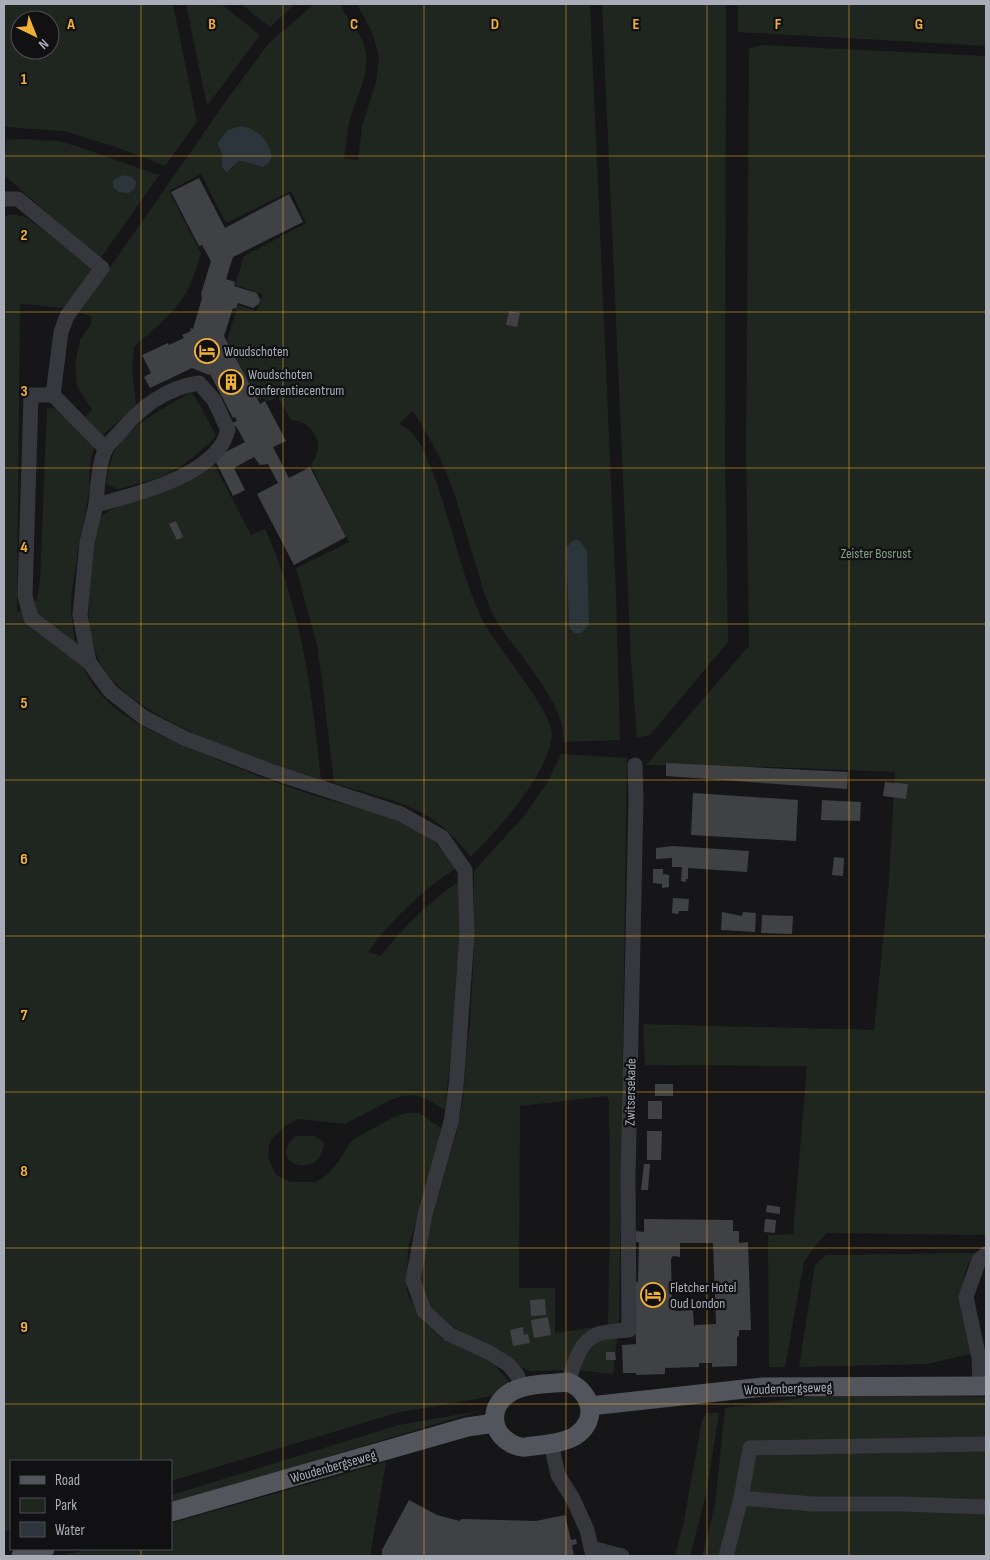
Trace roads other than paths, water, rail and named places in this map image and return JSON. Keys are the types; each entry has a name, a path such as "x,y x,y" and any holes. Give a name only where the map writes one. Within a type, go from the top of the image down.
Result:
{"main road":[{"path":"568,1382 578,1386 584,1392 590,1406 589,1418 578,1434 568,1439 523,1448 514,1446 499,1434 495,1423 495,1412 504,1397 522,1387 568,1382"},
{"name":"Woudenbergseweg","path":"590,1406 763,1387 983,1386"},
{"name":"Woudenbergseweg","path":"172,1512 467,1427 495,1423"},
{"path":"20,1556 41,1550"}],"street":[{"path":"4,199 18,199 102,268 67,316 60,332 53,395"},
{"path":"89,662 80,615 87,542 106,449 124,427 150,402 182,386 199,383 214,400 228,430 223,444 210,458 182,477 146,491 96,505"},
{"path":"106,449 53,395 31,395 25,596 31,618 89,662 110,691 143,717 184,738 273,772 401,814 442,837 465,870 467,934 456,1086 451,1122 426,1215 413,1280 424,1311 449,1334 490,1353 509,1365 517,1375 522,1387"},
{"name":"Zwitsersekade","path":"568,1382 576,1357 589,1340 597,1335 629,1330 628,1177 636,799 635,764"},
{"path":"983,1386 966,1297 979,1260 986,1254"},
{"path":"551,1443 558,1475 573,1499 587,1530 592,1552 622,1556"},
{"path":"726,1556 741,1498 750,1448 986,1444"},
{"path":"741,1498 813,1504 902,1504 986,1507"}],"water":[{"path":"241,126 258,133 266,141 272,157 268,164 263,167 239,161 227,172 222,167 222,154 218,142 228,130"},
{"path":"123,175 131,177 136,181 135,188 129,193 119,192 113,187 113,180"},
{"path":"579,540 587,551 589,625 581,633 574,633 569,627 566,548 572,541"}],"place":[{"name":"Woudschoten","path":"207,351"},
{"name":"Woudschoten Conferentiecentrum","path":"231,382"},
{"name":"Fletcher Hotel Oud London","path":"653,1295"}],"park label":[{"name":"Zeister Bosrust","path":"876,553"}]}
